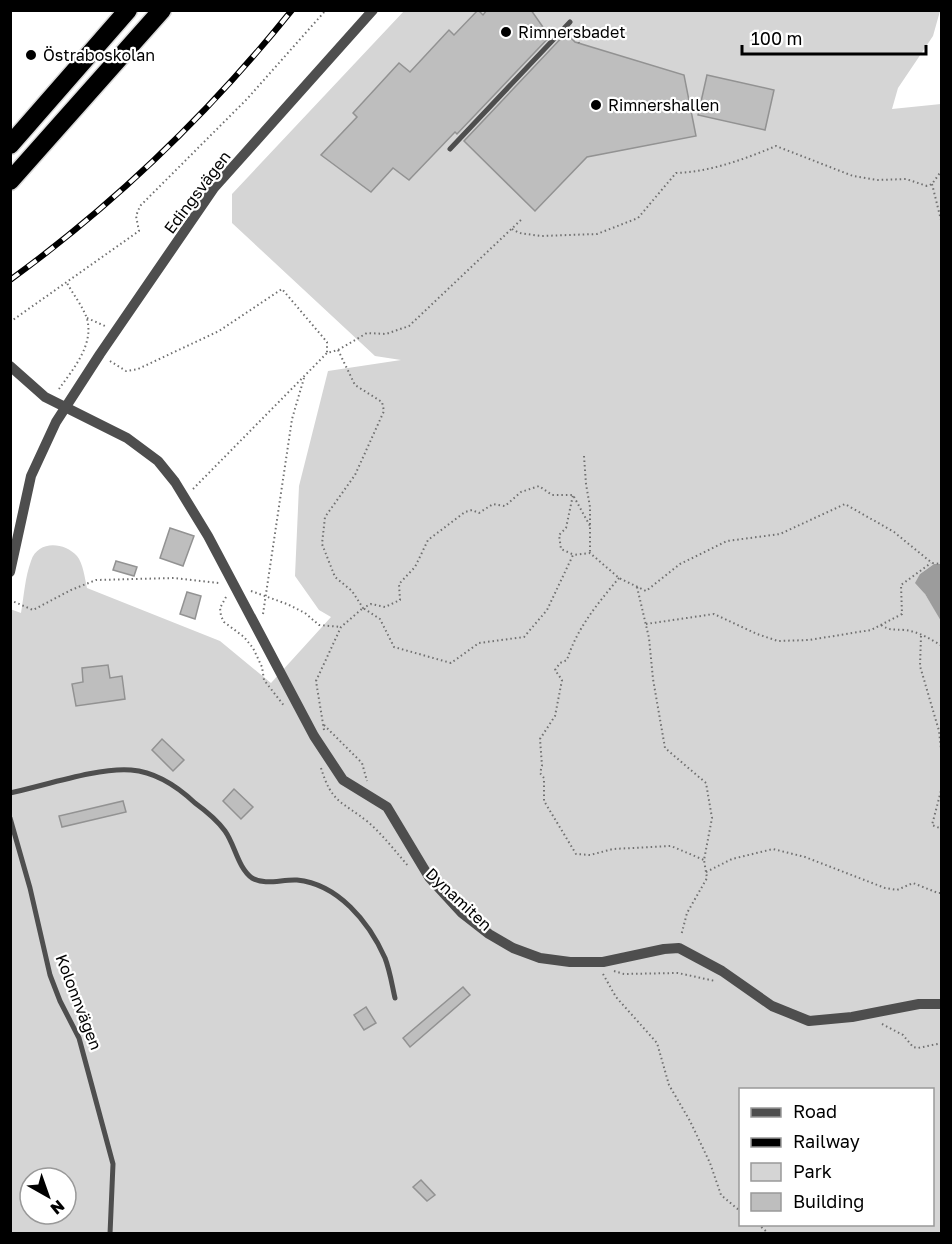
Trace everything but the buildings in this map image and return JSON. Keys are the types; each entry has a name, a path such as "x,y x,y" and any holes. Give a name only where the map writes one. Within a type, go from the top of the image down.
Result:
{"highway":[{"path":"10,145 128,10"},
{"path":"10,181 162,10"}],"street":[{"name":"Edingsvägen","path":"66,408 114,332 214,188 373,10"},
{"path":"10,366 45,397 127,438 158,461 175,482 208,536 314,736 343,780 387,807 429,877 462,913 489,934 513,948 540,958 577,962 603,962 679,948 722,970 772,1006 809,1021 852,1017 919,1004 942,1004"},
{"path":"10,572 30,476 56,422 66,408"}],"lane":[{"path":"450,148 570,22"},
{"path":"10,793 112,771 132,770 165,781 182,791 225,831 251,878 262,883 278,880 310,883 329,890 344,901 375,938 386,961 395,998"},
{"name":"Kolonnvägen","path":"10,818 30,888 50,975 79,1038 113,1164 110,1233"}],"path":[{"path":"10,322 139,231 136,216 140,206 247,99 326,10"},
{"path":"512,229 519,233 541,236 597,234 638,218 676,173 746,159 776,146 853,176 878,180 906,179 927,186 932,184 942,170"},
{"path":"932,184 942,224"},
{"path":"184,498 327,352 338,350 366,333 386,334 409,326 523,219"},
{"path":"59,389 84,350 88,338 87,318 67,283"},
{"path":"100,354 126,371 138,369 219,331 282,289 327,342 327,352"},
{"path":"87,318 98,321 114,332"},
{"path":"338,350 355,385 382,402 384,411 355,475 325,517 322,544 334,577 352,591 363,608 380,619 394,647 452,663 478,643 524,637 547,610 573,555"},
{"path":"260,634 292,419 305,375"},
{"path":"54,389 80,387"},
{"path":"584,456 590,507 590,553"},
{"path":"325,733 316,681 341,627 371,604 385,607 400,600 399,584 415,567 428,540 465,512 472,510 479,513 493,504 505,506 521,492 539,486 552,495 573,495"},
{"path":"573,495 590,526"},
{"path":"573,495 566,528 559,535 561,549 573,555 590,553 619,578 646,591 680,564 727,541 780,534 845,504 894,532 932,563 942,564"},
{"path":"646,624 714,614 778,641 871,630 902,614 901,585 932,563"},
{"path":"10,600 33,610 96,580 174,578 233,585 305,613 320,625 341,627"},
{"path":"619,578 591,611 572,644 567,660 560,663 555,670 562,680 555,716 540,739 540,773 544,778 544,801 576,854 590,855 613,849 671,846 704,860"},
{"path":"233,585 220,608 220,616 253,648 262,667 264,680 291,715"},
{"path":"637,586 649,638 653,679 665,748 706,783 712,818 704,860 707,878 687,914 679,948"},
{"path":"881,625 890,631 906,630 942,646"},
{"path":"921,636 920,666 939,731 942,758"},
{"path":"324,724 362,763 373,798"},
{"name":"Dynamiten","path":"320,765 327,788 336,799 369,823 412,871"},
{"path":"942,787 933,825 942,830"},
{"path":"706,872 732,859 773,849 805,857 885,888 897,890 913,883 942,893"},
{"path":"600,972 616,997 657,1043 669,1085 690,1121 710,1163 721,1195 739,1209"}],"green space":[{"path":"404,11 940,11 933,36 898,88 892,109 941,104 941,564 934,564 920,574 925,594 942,621 941,1233 11,1233 10,609 21,613 26,580 34,554 45,546 59,546 72,551 79,559 87,588 220,641 271,683 331,617 319,610 295,576 299,486 328,371 401,360 375,356 232,223 232,194"}],"shaded area":[{"path":"934,564 941,564 941,621 925,594 915,583 920,574"}],"railway":[{"path":"10,280 87,220 160,154 195,120 261,48 292,10"}],"place":[{"name":"Rimnersbadet","path":"506,32"},
{"name":"Östraboskolan","path":"31,55"},
{"name":"Rimnershallen","path":"596,105"}]}
